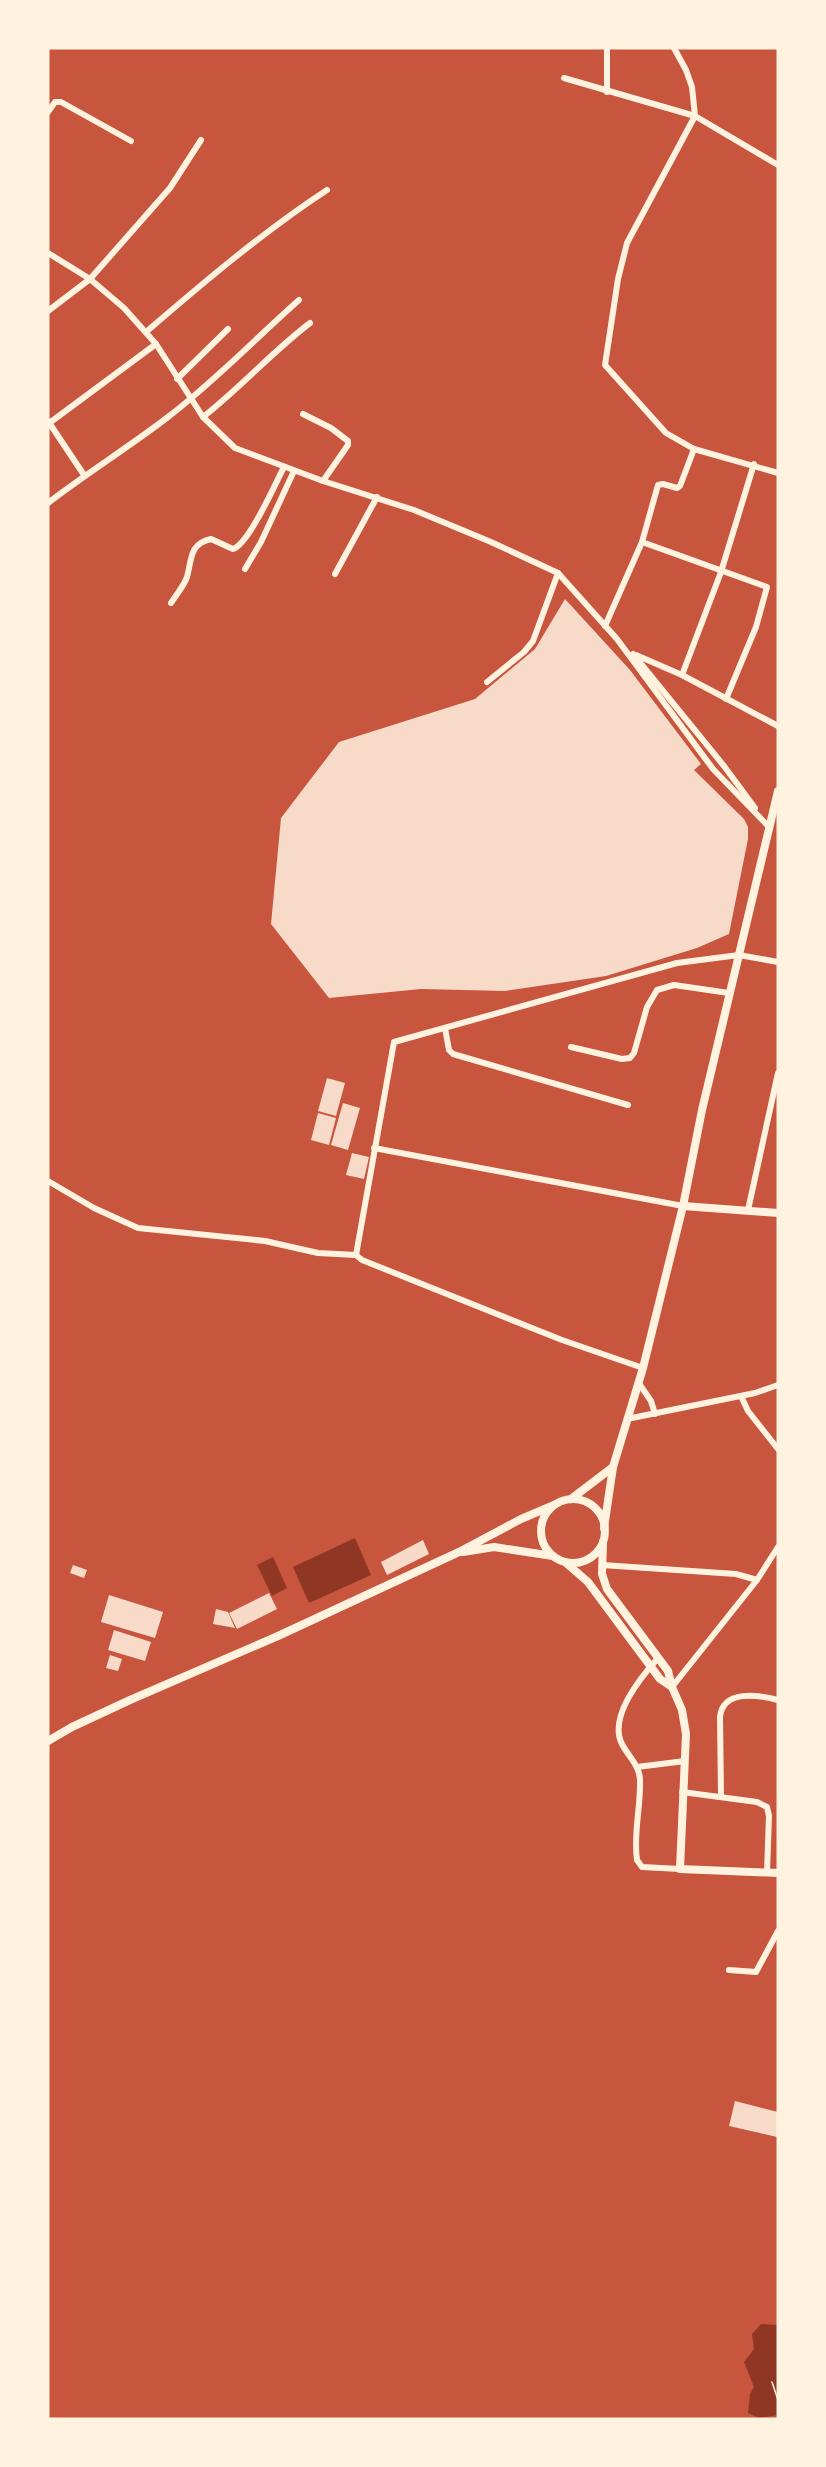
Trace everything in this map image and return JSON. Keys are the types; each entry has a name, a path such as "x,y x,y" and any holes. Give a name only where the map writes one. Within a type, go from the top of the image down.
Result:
{"main road":[{"path":"459,1552 494,1547 554,1557 565,1562 583,1561 592,1556 603,1542 613,1467 643,1368 682,1206 729,993 774,829 778,791"},
{"path":"48,1741 130,1700 278,1636 459,1552 521,1518 571,1499 613,1467"},
{"path":"571,1499 579,1499 593,1507 599,1513 604,1528"},
{"path":"554,1505 543,1521 541,1531 547,1550 554,1557"}],"street":[{"path":"607,48 607,92"},
{"path":"674,48 687,70 692,87 695,116 627,243 618,279 605,365 666,433 694,449 778,473"},
{"path":"564,78 695,116 778,165"},
{"path":"48,112 55,102 62,102 131,141"},
{"path":"48,311 90,279 170,188 201,140"},
{"path":"146,332 207,279 297,210 327,190"},
{"path":"48,253 90,279 124,308 156,344 203,417 235,448 294,471 377,497 491,542 558,573 617,639 633,653 774,829"},
{"path":"48,503 191,399 299,300"},
{"path":"203,417 310,323"},
{"path":"177,379 228,329"},
{"path":"84,475 49,423 156,344"},
{"path":"303,414 331,428 348,441 348,445 323,481"},
{"path":"605,626 642,542 658,485 663,483 677,488 682,482 694,449"},
{"path":"682,675 721,572 754,465"},
{"path":"171,603 186,579 191,552 196,545 211,539 233,549 238,547 253,526 284,467"},
{"path":"245,569 261,542 294,471"},
{"path":"335,574 377,497"},
{"path":"642,542 721,572 765,585 767,589 756,627 726,699"},
{"path":"487,682 524,652 533,641 558,573"},
{"path":"617,639 713,769 774,829"},
{"path":"633,653 682,675 778,726"},
{"path":"356,1255 394,1042 678,963 739,955 778,962"},
{"path":"571,1047 622,1059 630,1058 634,1053 647,1007 657,990 674,986 729,993"},
{"path":"445,1028 448,1050 453,1054 628,1105"},
{"path":"748,1210 778,1073"},
{"path":"374,1148 682,1206 778,1213"},
{"path":"48,1181 94,1208 138,1228 265,1241 318,1253 356,1255 362,1260 562,1340 643,1368"},
{"path":"638,1382 651,1401 655,1413"},
{"path":"627,1419 755,1393 778,1385"},
{"path":"741,1396 748,1411 778,1449"},
{"path":"603,1542 604,1582 611,1597 668,1673 685,1719 680,1869"},
{"path":"672,1687 757,1580 778,1547"},
{"path":"565,1562 588,1582 660,1679 672,1687"},
{"path":"602,1565 736,1574 757,1580"},
{"path":"658,1658 627,1701 618,1723 622,1744 637,1767 640,1781 636,1856 642,1867 778,1873"},
{"path":"721,1796 720,1717 722,1707 730,1698 750,1696 778,1700"},
{"path":"637,1767 685,1761"},
{"path":"682,1792 763,1803 769,1811 767,1872"},
{"path":"729,1970 756,1972 778,1931"}],"path":[{"path":"772,2382 778,2400"}],"shaded area":[{"path":"355,1538 371,1575 309,1603 293,1567"},
{"path":"273,1557 287,1588 272,1596 257,1565"},
{"path":"761,2324 778,2325 778,2415 759,2418 748,2413 750,2394 754,2387 744,2362 754,2349 752,2334"}],"building":[{"path":"565,599 630,670 701,764 694,770 744,819 748,827 748,839 729,934 697,948 606,976 505,991 421,989 329,998 271,924 281,818 339,742 475,699 535,649"},
{"path":"327,1078 345,1083 336,1116 318,1111"},
{"path":"343,1103 360,1108 348,1150 331,1145"},
{"path":"318,1113 336,1118 329,1145 311,1140"},
{"path":"352,1153 369,1157 364,1179 346,1175"},
{"path":"423,1540 429,1554 387,1575 381,1562"},
{"path":"73,1565 87,1570 84,1578 70,1573"},
{"path":"269,1593 277,1609 237,1629 229,1613"},
{"path":"109,1595 163,1612 155,1638 101,1622"},
{"path":"216,1609 228,1612 235,1628 213,1624"},
{"path":"114,1630 151,1642 145,1661 108,1650"},
{"path":"110,1655 122,1659 118,1671 106,1668"},
{"path":"735,2101 778,2112 777,2137 729,2126"}]}
